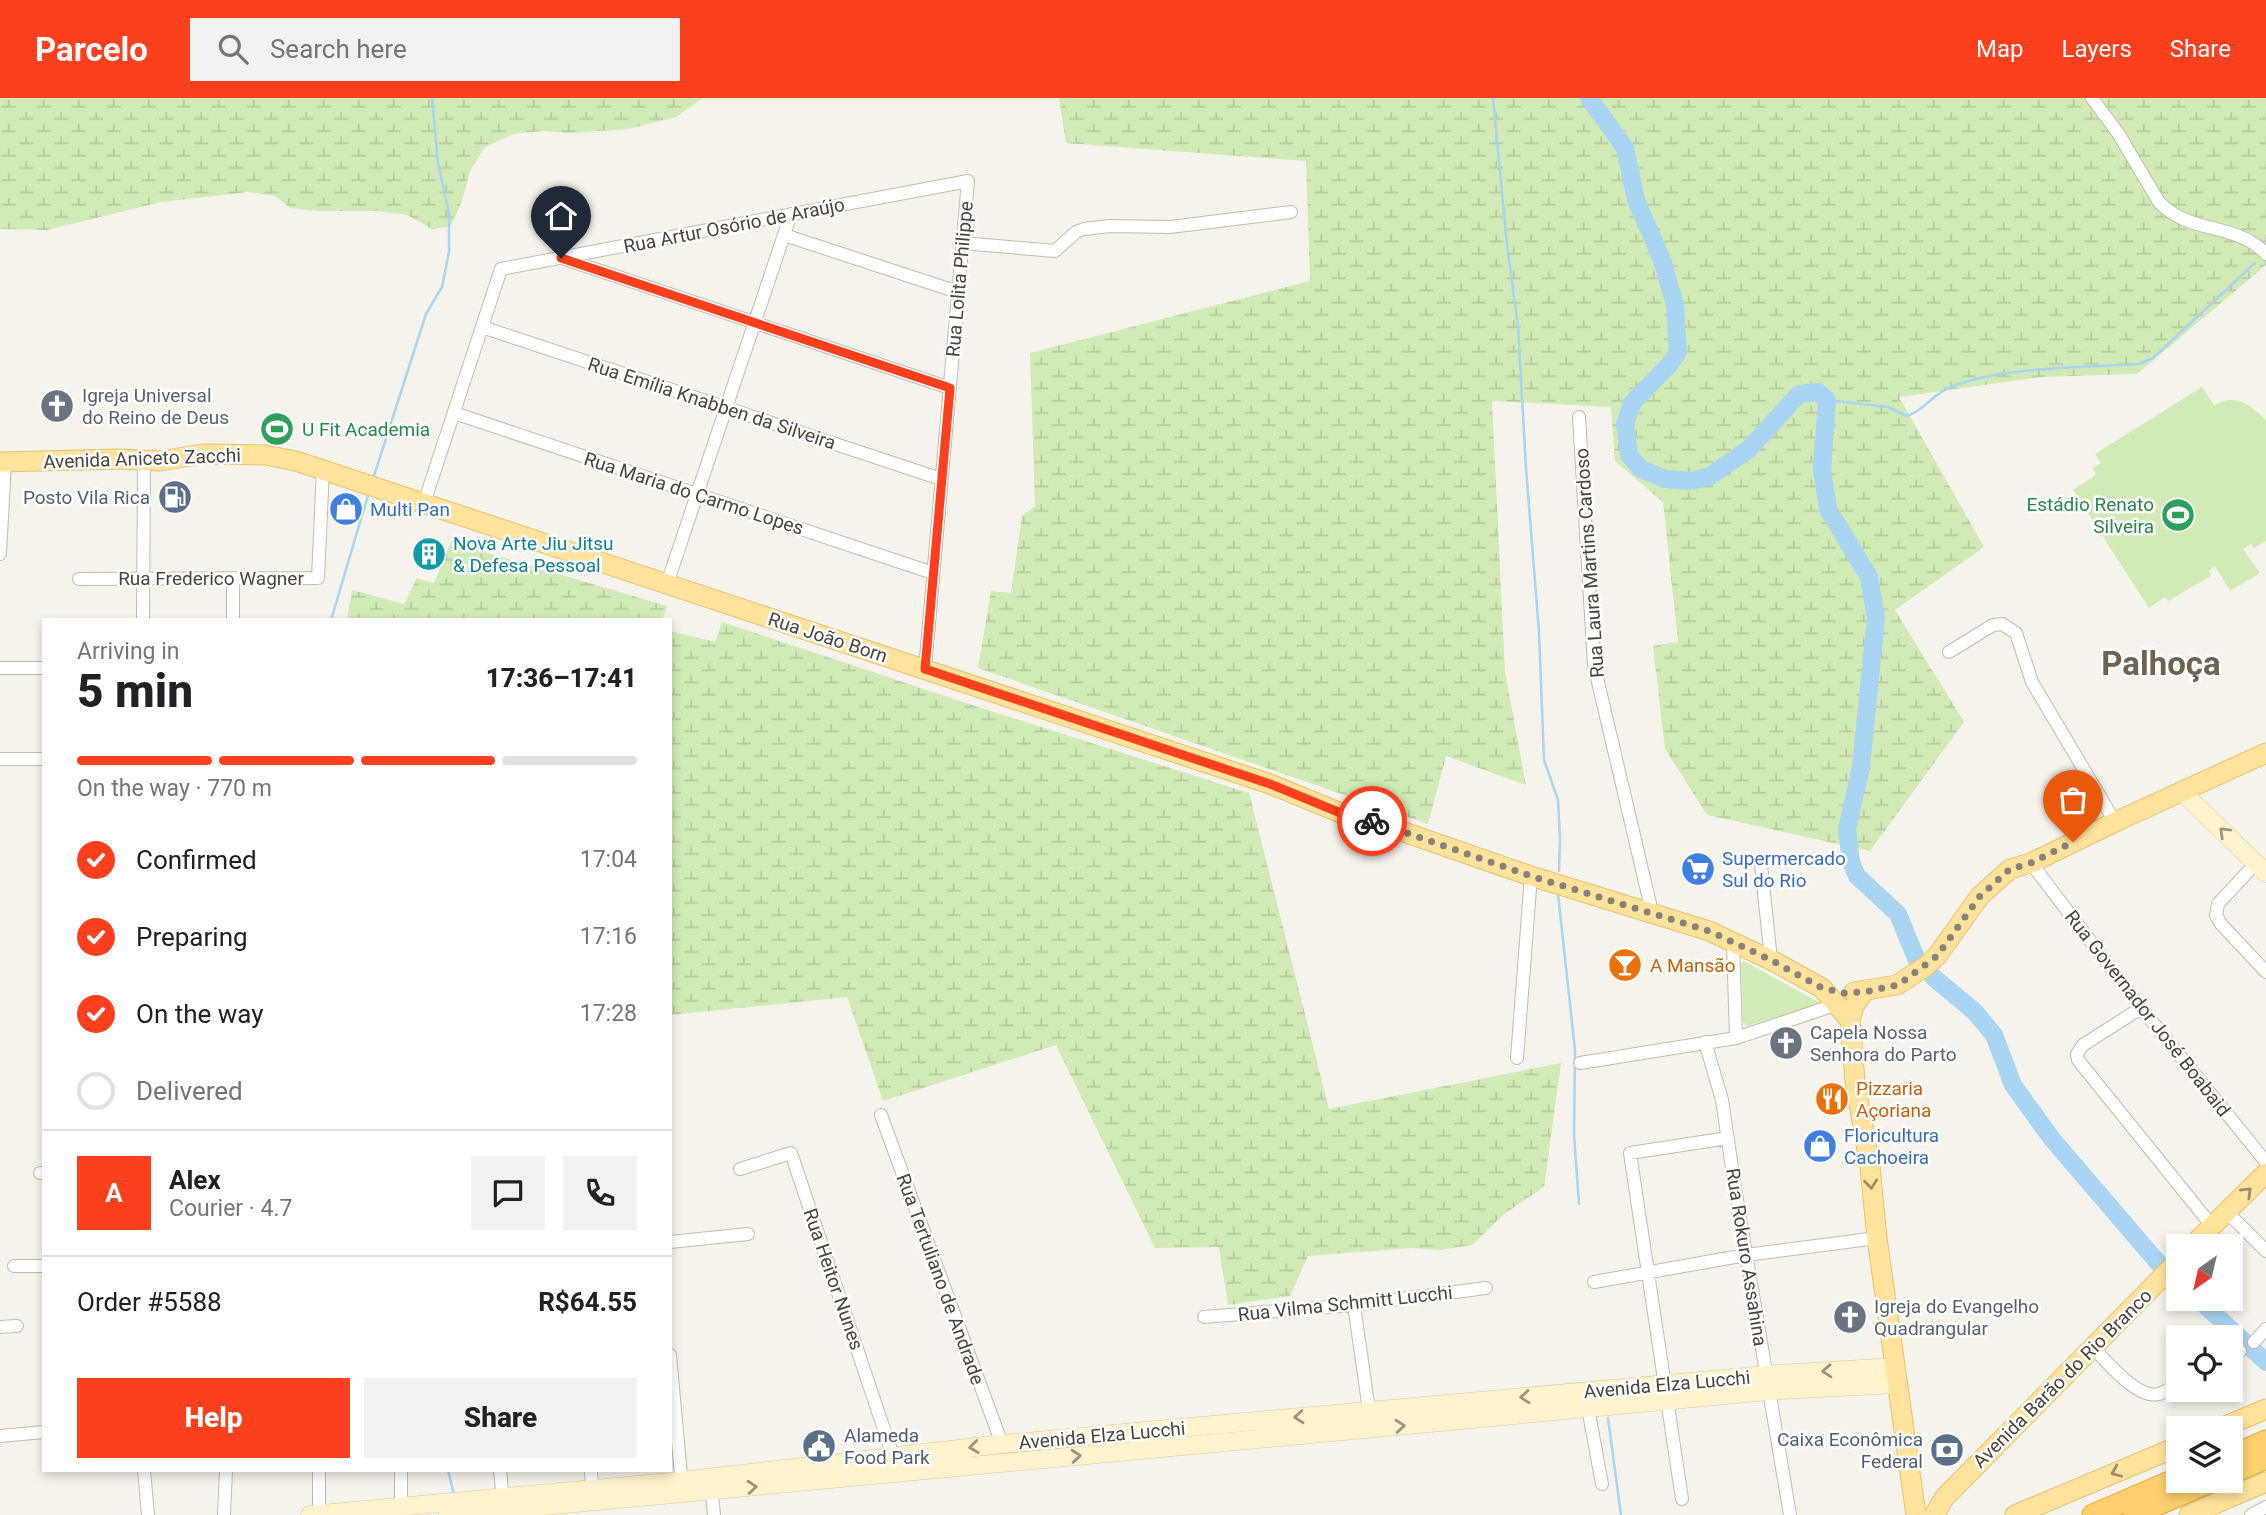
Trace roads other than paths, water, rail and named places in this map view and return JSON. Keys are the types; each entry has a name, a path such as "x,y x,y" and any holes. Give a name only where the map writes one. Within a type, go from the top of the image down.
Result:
{"highway":[{"path":"2243,1451 2266,1441"},
{"path":"2243,1468 2266,1458"},
{"path":"2093,1515 2166,1484"},
{"path":"2134,1515 2184,1493"}],"main road":[{"name":"Avenida Aniceto Zacchi","path":"2,462 160,461 203,454 265,455 279,456 383,489"},
{"name":"Rua João Born","path":"383,489 1270,784 1348,816 1372,821 1531,876 1709,931 1822,988"},
{"path":"1822,988 1843,993 1898,985 1937,956 1980,896 2010,869 2031,863 2266,753"},
{"path":"2181,791 2261,868"},
{"path":"1822,988 1844,1012 1870,1167 1877,1238 1916,1515"},
{"path":"1844,1012 1854,1006 1864,992"},
{"path":"2204,1234 2266,1173"},
{"name":"Avenida Barão do Rio Branco","path":"1934,1515 1945,1497 2166,1273"},
{"name":"Avenida Elza Lucchi","path":"711,1484 894,1456 1139,1431 1369,1410 1896,1375"},
{"name":"Avenida Elza Lucchi","path":"310,1515 454,1509 711,1484 1142,1450 1588,1408 1665,1392"},
{"path":"2243,1419 2266,1409"},
{"path":"1139,1431 1142,1450"},
{"path":"2015,1515 2166,1451"},
{"path":"2197,1514 2266,1482"},
{"name":"Avenida Elza Lucchi","path":"503,1503 592,1489 682,1487"},
{"path":"1912,1487 1930,1498 1945,1497"}],"street":[{"path":"2092,98 2166,209 2187,222 2246,237 2266,254"},
{"name":"Rua Artur Osório de Araújo","path":"482,327 501,269 968,181"},
{"name":"Rua Lolita Philippe","path":"925,669 968,181"},
{"path":"962,243 1055,251 1076,232 1084,229 1110,226 1170,227 1291,212"},
{"path":"667,584 791,214"},
{"path":"784,235 958,292"},
{"path":"561,258 950,388"},
{"path":"425,503 482,327"},
{"name":"Rua Emília Knabben da Silveira","path":"482,327 941,479"},
{"name":"Rua Maria do Carmo Lopes","path":"454,413 933,573"},
{"name":"Rua Laura Martins Cardoso","path":"1579,417 1594,665 1652,912"},
{"path":"144,460 144,618"},
{"path":"0,554 2,462"},
{"name":"Rua Frederico Wagner","path":"79,579 318,578 323,469"},
{"path":"233,578 233,618"},
{"path":"1949,652 1993,625 2008,626 2016,633 2032,682 2115,822"},
{"path":"0,668 42,668"},
{"path":"0,758 42,759"},
{"name":"Rua Governador José Boabaid","path":"2031,863 2141,1008 2266,1161"},
{"path":"1761,864 1771,960"},
{"path":"2261,868 2218,904 2216,915 2221,924 2266,972"},
{"path":"1517,1058 1531,876"},
{"path":"1734,942 1736,1038"},
{"path":"2141,1008 2082,1045 2077,1054 2078,1060 2219,1219 2266,1251"},
{"path":"1580,1063 1736,1038 1844,1012"},
{"name":"Rua Rokuro Assahina","path":"1705,1042 1720,1091 1790,1515"},
{"name":"Rua Tertuliano de Andrade","path":"881,1115 1002,1444"},
{"path":"1682,1499 1630,1153 1728,1138"},
{"name":"Rua Heitor Nunes","path":"740,1169 791,1153 894,1456"},
{"path":"672,1242 748,1234"},
{"path":"1594,1282 1746,1255 1877,1238"},
{"path":"14,1266 42,1266"},
{"name":"Rua Vilma Schmitt Lucchi","path":"1204,1317 1354,1305 1486,1288"},
{"path":"1354,1305 1369,1410"},
{"path":"0,1327 17,1326"},
{"path":"2254,1342 2266,1329"},
{"path":"2092,1347 2137,1390 2148,1394 2159,1394 2166,1390"},
{"path":"672,1377 682,1487"},
{"path":"1588,1408 1602,1484"},
{"path":"0,1436 42,1432"},
{"path":"144,1472 148,1515"},
{"path":"224,1515 226,1472"},
{"path":"319,1472 319,1514"},
{"path":"401,1472 401,1511"},
{"path":"500,1472 503,1503"},
{"path":"591,1472 592,1489"},
{"path":"711,1484 714,1515"},
{"path":"2251,1515 2266,1507"}],"waterway":[{"path":"373,479 426,314 442,287 449,252 449,213 438,163 432,98"},
{"path":"1493,98 1507,245 1518,326 1539,632 1544,760 1558,800 1559,871"},
{"path":"1589,98 1625,148 1636,200 1662,260 1675,305 1678,352 1632,403 1625,425 1629,455 1641,469 1665,479 1692,481 1710,476 1749,449 1799,394 1818,392 1827,400 1822,470 1828,509 1869,577 1876,618 1861,767 1847,829 1851,862 1857,876 1898,914 1918,963"},
{"path":"1827,400 1888,407 1907,416 1945,390 1994,375 2044,369 2139,364 2153,358 2255,263"},
{"path":"332,618 369,492"},
{"path":"1558,894 1575,1050 1574,1135 1579,1204"},
{"path":"1933,977 1975,1012 1994,1035 2013,1085 2052,1139 2160,1265"},
{"path":"2211,1311 2266,1362"},
{"path":"1608,1418 1621,1515"},
{"path":"448,1472 454,1495"}],"place":[{"name":"Igreja Universal do Reino de Deus","path":"57,406"},
{"name":"U Fit Academia","path":"277,429"},
{"name":"Posto Vila Rica","path":"175,497"},
{"name":"Multi Pan","path":"346,509"},
{"name":"Estádio Renato Silveira","path":"2178,515"},
{"name":"Nova Arte Jiu Jitsu & Defesa Pessoal","path":"429,554"},
{"name":"Supermercado Sul do Rio","path":"1698,869"},
{"name":"A Mansão","path":"1625,965"},
{"name":"Capela Nossa Senhora do Parto","path":"1786,1043"},
{"name":"Pizzaria Açoriana","path":"1832,1099"},
{"name":"Floricultura Cachoeira","path":"1820,1146"},
{"name":"Igreja do Evangelho Quadrangular","path":"1850,1317"},
{"name":"Alameda Food Park","path":"819,1446"},
{"name":"Caixa Econômica Federal","path":"1947,1450"}],"district":[{"name":"Palhoça","path":"2161,663"}]}
